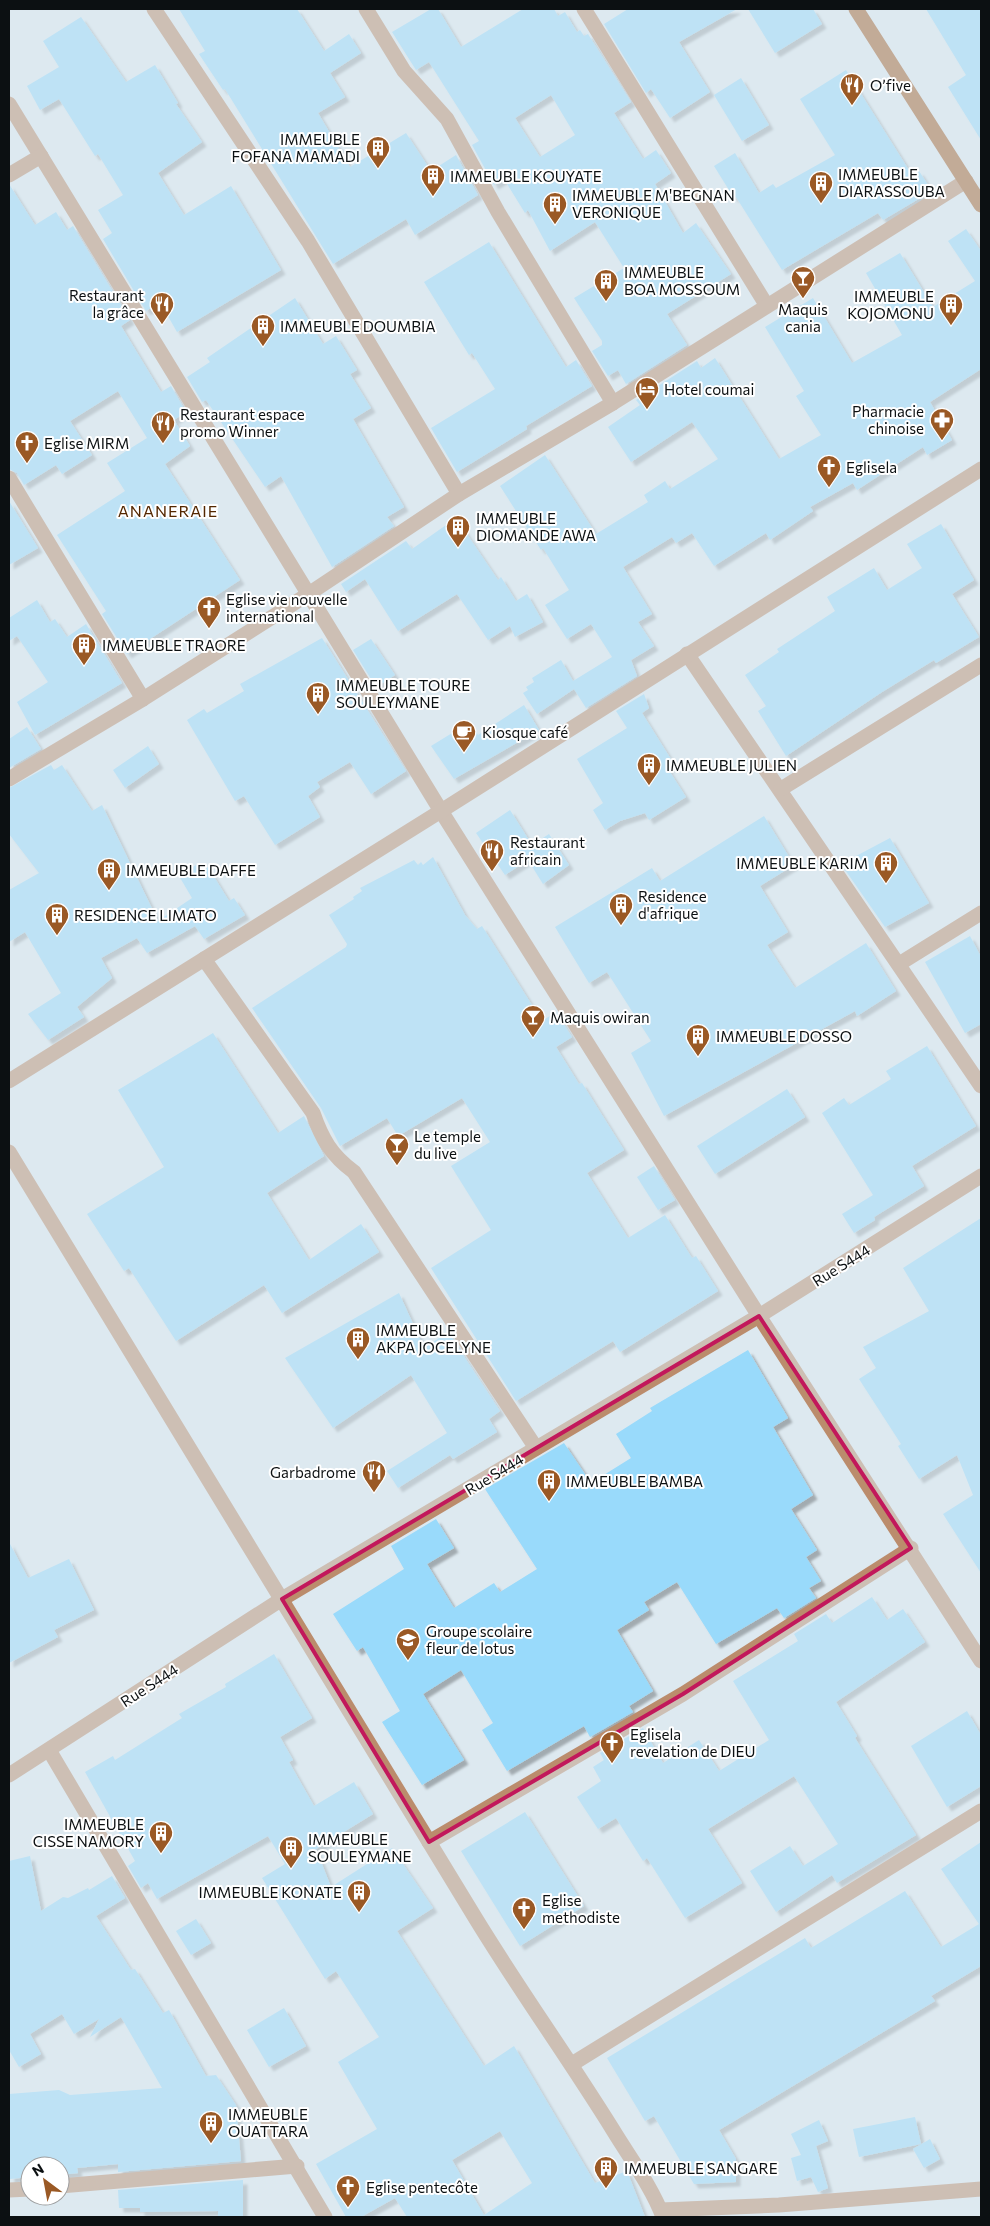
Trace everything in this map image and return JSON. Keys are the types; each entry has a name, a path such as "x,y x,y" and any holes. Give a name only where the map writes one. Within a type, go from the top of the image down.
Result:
{"street":[{"path":"154,9 308,241 459,494"},
{"path":"366,9 404,72 447,119 498,212 613,403"},
{"path":"584,9 767,306"},
{"path":"856,9 981,205"},
{"path":"9,104 307,596 441,811 759,1316 911,1548 981,1661"},
{"path":"9,174 41,156"},
{"path":"9,779 143,699 307,596 459,494 613,403 966,181"},
{"path":"9,1081 441,811 981,469"},
{"path":"9,478 143,699"},
{"path":"688,654 981,1086"},
{"path":"781,789 981,665"},
{"path":"899,964 981,913"},
{"path":"204,959 313,1113 321,1138 333,1155 354,1172 536,1448"},
{"path":"9,1152 282,1599 362,1735 523,1996 572,2064 662,2214 981,2189"},
{"name":"Rue S444","path":"9,1776 282,1599 759,1316 981,1176"},
{"path":"429,1842 683,1694 911,1548"},
{"path":"49,1750 297,2166 325,2217"},
{"path":"572,2064 981,1811"},
{"path":"70,2185 297,2166"}],"highlighted area":[{"path":"759,1316 911,1548 683,1694 429,1842 282,1599"}],"building":[{"path":"179,9 297,9 324,51 349,34 361,53 330,73 345,97 318,113 350,167 406,133 431,171 456,155 478,195 415,235 406,219 333,264 225,89 223,90 199,54 205,51"},
{"path":"431,9 438,9 461,47 523,9 554,9 558,16 565,12 577,32 580,30 584,36 588,34 631,102 614,113 643,159 656,150 671,173 655,184 683,233 696,223 731,274 667,314 687,345 626,384 618,370 608,376 592,351 602,345 602,341 574,298 624,268 595,222 550,251 528,210 525,213 504,179 494,185 472,145 479,141 429,62 416,70 392,32","holes":["551,95 575,135 540,157 515,118"]},
{"path":"628,9 737,9 679,42 710,92 670,118 651,89 646,93 604,24"},
{"path":"748,9 813,9 822,24 775,53"},
{"path":"926,9 981,9 981,140 948,87 966,75"},
{"path":"81,17 126,82 155,65 178,103 176,104 202,142 158,173 184,215 231,186 281,270 177,332 160,302 146,311 103,239 112,233 98,210 123,195 98,154 95,156 59,99 40,110 27,86 59,67 43,41"},
{"path":"846,70 912,175 919,171 932,191 883,220 878,213 782,270 714,166 735,153 759,193 773,184 776,188 835,155 800,99"},
{"path":"741,78 769,125 742,141 714,95"},
{"path":"9,184 35,225 56,212 67,230 73,226 130,320 121,326 161,392 171,386 186,412 174,420 190,446 165,464 240,580 127,654 102,614 106,611 57,535 125,491 107,463 147,438 118,391 70,421 92,455 62,474 56,465 24,485 17,473 9,469"},
{"path":"966,229 981,251 981,369 930,402 952,440 927,455 923,447 857,490 853,483 810,507 813,511 770,540 766,533 714,566 692,533 676,543 672,537 623,567 652,614 638,622 654,646 631,660 637,676 586,708 574,689 537,714 523,693 528,690 526,687 534,682 532,678 561,660 573,681 612,657 591,624 567,639 545,605 569,590 543,548 541,550 500,486 545,455 596,534 648,502 644,495 665,481 670,489 718,459 692,422 631,462 608,427 640,405 636,400 697,361 701,368 715,358 779,459 821,435 796,396 804,391 765,327 813,298 852,363 902,335 866,273 900,253 933,307 975,281 948,241"},
{"path":"489,242 566,367 576,360 592,386 526,426 527,429 457,472 431,428 495,389 472,353 469,355 424,282"},
{"path":"295,298 323,344 336,336 357,370 350,374 371,408 353,419 404,507 387,517 394,526 332,567 281,476 265,487 206,400 202,402 187,377 210,362 207,358"},
{"path":"9,501 38,548 9,565"},
{"path":"456,518 498,580 501,577 516,601 527,594 543,622 515,637 510,626 488,640 457,594 398,631 365,579 346,592 341,584 406,541 412,549"},
{"path":"941,524 974,580 952,594 979,637 936,663 934,660 882,692 786,756 758,711 766,706 745,675 779,652 777,649 835,611 827,597 874,568 887,590 922,568 907,544"},
{"path":"37,600 50,622 55,619 67,637 86,624 122,683 35,735 17,702 48,682 17,636 9,641 9,618"},
{"path":"322,638 406,771 371,794 350,762 317,782 320,787 308,796 320,817 275,845 244,796 235,801 187,720 204,709 207,713 244,691 240,684"},
{"path":"371,639 395,675 376,687 353,650"},
{"path":"644,694 649,708 642,713 674,764 668,769 686,797 649,820 645,813 620,821 605,830 593,810 603,803 577,759 627,728 616,711"},
{"path":"524,705 539,730 454,779 431,746 457,730 463,739 475,730 478,735"},
{"path":"27,727 41,749 9,768 9,739"},
{"path":"148,746 159,764 125,788 113,770"},
{"path":"51,765 54,770 62,765 92,811 102,805 158,921 192,898 179,876 199,863 203,870 208,867 229,901 234,898 245,915 204,939 195,926 147,953 137,938 101,958 112,978 77,1007 84,1017 48,1040 28,1014 61,993 25,932 9,942 9,890 39,873 9,834 9,788"},
{"path":"510,810 532,845 549,834 569,865 543,884 528,860 505,875 476,833"},
{"path":"764,816 794,865 760,886 788,932 767,945 795,988 866,943 896,991 857,1016 855,1011 664,1116 631,1053 651,1041 607,972 589,983 555,927 652,868 660,881"},
{"name":"IMMEUBLE KARIM","path":"890,838 929,903 885,927 841,864"},
{"path":"433,857 465,915 477,929 482,926 542,1021 556,1012 572,1037 556,1047 579,1084 582,1083 624,1150 587,1173 628,1238 665,1215 692,1258 696,1256 718,1291 620,1352 613,1341 516,1401 431,1268 491,1230 451,1166 490,1142 462,1098 398,1136 387,1118 340,1146 321,1108 252,1008 346,947 347,944 329,915 354,899 353,897 362,891 360,888 414,860 418,865 421,862 423,865"},
{"path":"970,936 981,957 981,1024 965,1033 925,962"},
{"path":"213,1033 278,1133 304,1116 324,1156 267,1193 309,1260 361,1224 379,1252 282,1313 264,1285 176,1341 129,1268 124,1271 87,1214 164,1167 118,1090"},
{"path":"927,1046 976,1126 912,1166 924,1186 874,1217 875,1220 854,1233 842,1214 873,1195 822,1113 844,1098 849,1105 891,1079 886,1071"},
{"path":"787,1089 805,1117 715,1174 697,1146"},
{"path":"654,1166 675,1200 658,1210 637,1177"},
{"path":"981,1218 981,1573 943,1514 973,1495 957,1455 919,1479 898,1446 901,1444 859,1379 876,1368 863,1347 929,1311 903,1268"},
{"path":"399,1293 424,1348 448,1332 500,1411 489,1419 497,1432 453,1459 450,1455 398,1488 387,1471 447,1433 411,1375 333,1428 285,1358"},
{"path":"748,1350 788,1418 773,1427 813,1495 791,1509 817,1550 806,1557 821,1581 809,1588 816,1598 784,1618 777,1608 716,1644 677,1582 644,1602 649,1610 617,1630 653,1691 629,1706 633,1712 590,1737 584,1726 507,1771 482,1730 493,1723 461,1670 423,1694 464,1760 422,1785 382,1722 400,1711 363,1647 357,1651 333,1614 404,1569 391,1546 436,1519 454,1548 427,1564 454,1608 494,1583 500,1592 537,1569 485,1489 564,1443 591,1483 631,1458 616,1434 652,1411 650,1408"},
{"path":"9,1542 28,1578 69,1559 94,1610 54,1630 58,1637 9,1663"},
{"path":"872,1597 887,1620 903,1609 925,1642 836,1702 857,1736 855,1738 916,1835 837,1883 832,1875 776,1912 750,1871 790,1846 803,1866 838,1844 794,1776 708,1829 742,1883 685,1918 647,1858 643,1861 616,1818 598,1829 577,1797 601,1781 593,1767 604,1760 600,1753 643,1728 663,1763 699,1740 719,1771 769,1740 733,1681 798,1641 794,1634 826,1614 832,1623"},
{"path":"274,1654 312,1718 280,1737 293,1760 289,1762 314,1806 354,1782 373,1814 316,1849 331,1887 392,1848 433,1908 397,1931 484,2066 514,2046 595,2183 627,2171 645,2217 407,2217 395,2198 361,2217 346,2217 316,2164 377,2129 338,2062 379,2037 336,1971 325,1979 262,1878 285,1864 268,1836 157,1899 148,1883 141,1888 128,1866 135,1861 85,1772 113,1756 115,1760 182,1718 179,1714 226,1687 225,1684","holes":["500,2131 532,2183 484,2215 452,2160"]},
{"path":"967,1711 981,1735 981,1786 947,1807 911,1746"},
{"path":"525,1812 584,1906 520,1946 461,1851"},
{"path":"981,1842 981,1966 931,1996 935,2001 719,2130 736,2159 736,2182 694,2184 654,2116 645,2121 607,2058 805,1938 811,1948 905,1891 941,1947 979,1924 941,1869"},
{"path":"30,1856 41,1911 63,1897 68,1898 88,1888 89,1890 112,1876 125,1898 96,1916 131,1970 135,1969 163,2013 169,2010 206,2076 216,2075 236,2105 241,2161 118,2172 118,2164 77,2168 78,2173 70,2174 70,2156 20,2156 20,2178 10,2179 9,2094 59,2090 70,2095 162,2088 121,2017 90,2037 99,2019 74,2034 62,2014 30,2034 41,2054 19,2067 9,2050 9,1861"},
{"path":"196,1919 211,1943 191,1955 176,1931"},
{"path":"284,2008 306,2046 269,2067 247,2030"},
{"path":"915,2117 921,2144 859,2157 853,2129"},
{"path":"819,2120 828,2141 816,2146 828,2188 818,2192 811,2177 797,2181 791,2158 801,2155 791,2134"},
{"path":"930,2139 940,2159 924,2168 913,2149"},
{"path":"243,2180 243,2217 218,2217 218,2211 140,2212 140,2208 119,2208 118,2190"}],"place":[{"name":"O’five","path":"852,106"},
{"name":"IMMEUBLE FOFANA MAMADI","path":"378,169"},
{"name":"IMMEUBLE KOUYATE","path":"433,197"},
{"name":"IMMEUBLE DIARASSOUBA","path":"821,204"},
{"name":"IMMEUBLE M'BEGNAN VERONIQUE","path":"555,225"},
{"name":"Maquis cania","path":"803,299"},
{"name":"IMMEUBLE BOA MOSSOUM","path":"606,302"},
{"name":"Restaurant la grâce","path":"162,325"},
{"name":"IMMEUBLE KOJOMONU","path":"951,326"},
{"name":"IMMEUBLE DOUMBIA","path":"263,347"},
{"name":"Hotel coumai","path":"647,410"},
{"name":"Pharmacie chinoise","path":"942,441"},
{"name":"Restaurant espace promo Winner","path":"163,444"},
{"name":"Eglise MIRM","path":"27,464"},
{"name":"Eglisela","path":"829,488"},
{"name":"IMMEUBLE DIOMANDE AWA","path":"458,548"},
{"name":"Eglise vie nouvelle international","path":"209,629"},
{"name":"IMMEUBLE TRAORE","path":"84,666"},
{"name":"IMMEUBLE TOURE SOULEYMANE","path":"318,715"},
{"name":"Kiosque café","path":"464,753"},
{"name":"IMMEUBLE JULIEN","path":"649,786"},
{"name":"Restaurant africain","path":"492,872"},
{"name":"IMMEUBLE KARIM","path":"886,884"},
{"name":"IMMEUBLE DAFFE","path":"109,891"},
{"name":"Residence d'afrique","path":"621,926"},
{"name":"RESIDENCE LIMATO","path":"57,936"},
{"name":"Maquis owiran","path":"533,1038"},
{"name":"IMMEUBLE DOSSO","path":"698,1057"},
{"name":"Le temple du live","path":"397,1166"},
{"name":"IMMEUBLE AKPA JOCELYNE","path":"358,1360"},
{"name":"Garbadrome","path":"374,1493"},
{"name":"IMMEUBLE BAMBA","path":"549,1502"},
{"name":"Groupe scolaire fleur de lotus","path":"408,1661"},
{"name":"Eglisela revelation de DIEU","path":"612,1764"},
{"name":"IMMEUBLE CISSE NAMORY","path":"161,1854"},
{"name":"IMMEUBLE SOULEYMANE","path":"291,1869"},
{"name":"IMMEUBLE KONATE","path":"359,1913"},
{"name":"Eglise methodiste","path":"524,1930"},
{"name":"IMMEUBLE OUATTARA","path":"211,2144"},
{"name":"IMMEUBLE SANGARE","path":"606,2189"},
{"name":"Eglise pentecôte","path":"348,2208"}],"district":[{"name":"ANANERAIE","path":"168,510"}]}
